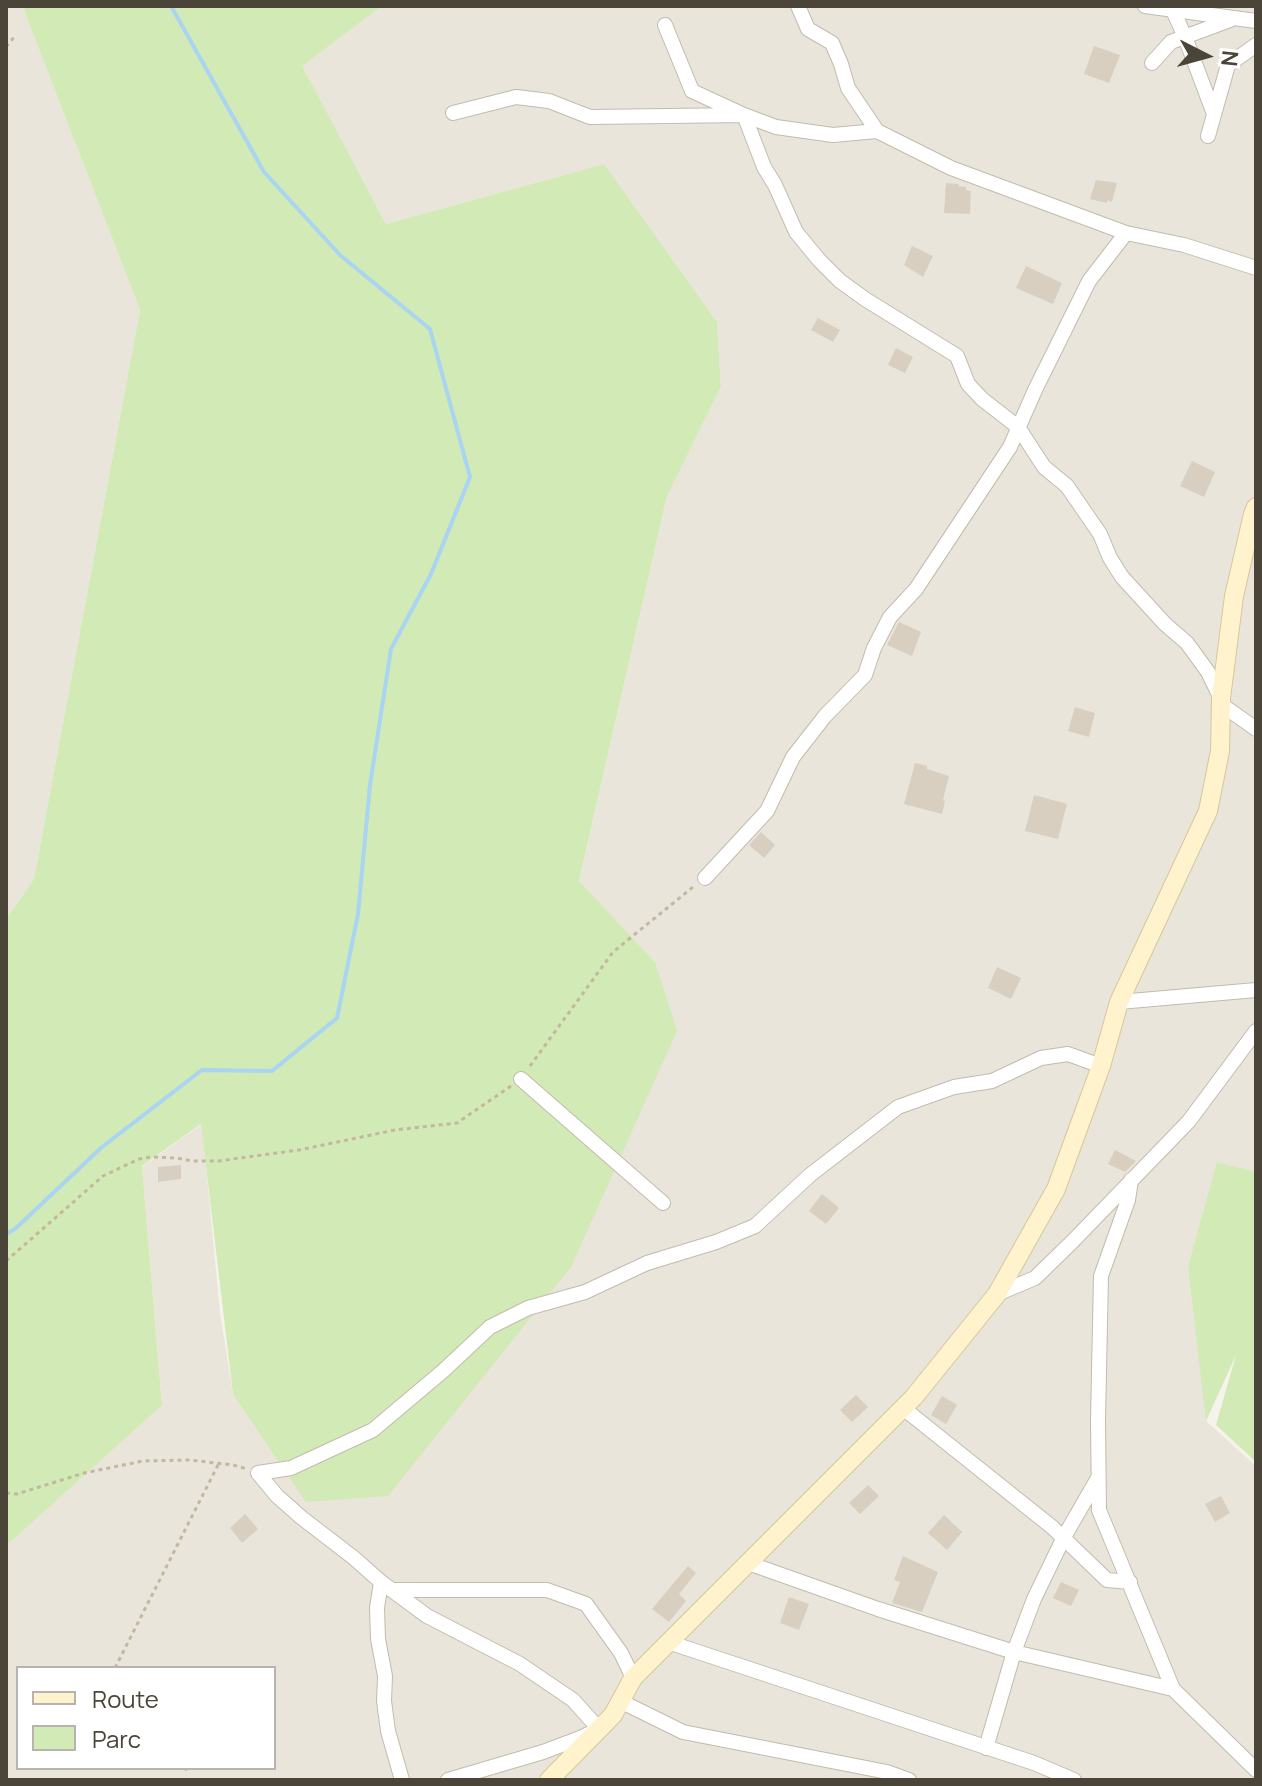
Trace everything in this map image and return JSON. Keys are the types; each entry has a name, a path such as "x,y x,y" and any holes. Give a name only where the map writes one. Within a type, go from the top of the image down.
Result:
{"street":[{"path":"798,6 808,29 832,43 848,88 877,131 951,168 1126,233 1184,245 1256,268"},
{"path":"1145,6 1256,21"},
{"path":"1171,8 1214,114"},
{"path":"1152,63 1171,42 1234,18"},
{"path":"665,25 692,91 776,127 833,135 877,131"},
{"path":"1208,136 1228,65 1256,45"},
{"path":"453,113 516,97 549,101 590,117 744,115"},
{"path":"744,115 764,167 796,232 819,260 840,281 865,299 957,356 968,384 1018,427 1044,467 1067,486 1100,534 1122,577 1187,643 1208,672 1225,707 1256,729"},
{"path":"705,878 767,811 793,757 825,716 865,675 874,648 890,617 916,589 952,538 1010,447 1089,281 1126,233"},
{"path":"549,1780 613,1715 633,1678 903,1408 997,1294 1056,1189 1101,1066 1119,1002 1208,811 1220,751 1221,698 1234,596 1256,507"},
{"path":"1119,1002 1256,990"},
{"path":"997,1294 1035,1278 1189,1121 1256,1031"},
{"path":"258,1473 291,1468 373,1430 490,1327 528,1308 585,1292 647,1263 716,1242 755,1226 810,1175 898,1107 954,1087 992,1081 1041,1058 1068,1054 1101,1066"},
{"path":"521,1079 663,1203"},
{"path":"1131,1180 1128,1200 1101,1276 1099,1510 1173,1689 1256,1770"},
{"path":"903,1408 1064,1537 1107,1580 1130,1582"},
{"path":"258,1473 277,1496 302,1518 387,1586 427,1616 520,1664 573,1700 599,1729"},
{"path":"986,1748 1014,1652 1034,1599 1064,1537 1099,1477"},
{"path":"748,1563 1014,1652 1173,1689"},
{"path":"387,1586 547,1590 586,1604 621,1653 633,1678"},
{"path":"387,1586 377,1608 378,1639 385,1676 388,1731 402,1780"},
{"path":"668,1642 1034,1763 1074,1780"},
{"path":"620,1701 683,1732 887,1772 909,1780"},
{"path":"448,1780 543,1752 599,1729"}],"path":[{"path":"6,47 15,36"},
{"path":"6,1261 103,1176 139,1159 218,1161 299,1150 395,1130 457,1123 521,1079 613,952 705,878"},
{"path":"6,1493 17,1494 84,1473 143,1461 219,1463 258,1473"},
{"path":"116,1666 219,1463"}],"shaded area":[{"path":"6,6 24,6 140,310 34,879 6,919"},
{"path":"382,6 1256,6 1256,1172 1217,1162 1206,1421 1256,1466 1256,1780 6,1780 6,1546 162,1404 142,1167 202,1124 220,1313 233,1394 655,962 579,882 667,496 721,387 717,322 604,164 386,224 301,66"}],"green space":[{"path":"24,6 382,6 302,66 386,224 604,164 717,322 721,387 667,496 579,881 655,962 677,1031 571,1267 388,1496 306,1502 233,1394 201,1124 142,1166 162,1405 6,1546 6,919 34,879 140,310"},
{"path":"1217,1162 1256,1172 1256,1462 1216,1425 1236,1355 1206,1421 1188,1267"}],"building":[{"path":"1094,46 1120,55 1109,83 1084,74"},
{"path":"1096,180 1117,183 1112,202 1090,199"},
{"path":"946,183 959,184 971,191 970,214 944,213"},
{"path":"912,246 933,256 923,277 904,265"},
{"path":"1026,266 1062,283 1053,304 1016,288"},
{"path":"818,318 840,330 833,342 811,330"},
{"path":"896,348 913,357 905,373 888,365"},
{"path":"1192,461 1215,472 1204,497 1180,486"},
{"path":"899,622 921,632 912,656 887,645"},
{"path":"1075,707 1095,713 1089,737 1068,731"},
{"path":"915,763 949,776 942,814 904,804"},
{"path":"1034,795 1067,804 1058,839 1025,831"},
{"path":"761,832 775,845 764,858 749,845"},
{"path":"997,967 1021,978 1011,999 988,988"},
{"path":"1115,1150 1136,1161 1125,1172 1108,1164"},
{"path":"181,1165 181,1179 158,1182 158,1167"},
{"path":"822,1194 839,1208 826,1224 809,1211"},
{"path":"856,1395 868,1407 852,1422 840,1410"},
{"path":"942,1396 957,1405 946,1424 931,1415"},
{"path":"868,1485 879,1496 860,1514 849,1503"},
{"path":"1221,1496 1230,1513 1215,1522 1205,1504"},
{"path":"245,1514 258,1529 242,1543 230,1528"},
{"path":"944,1515 962,1532 947,1550 928,1533"},
{"path":"903,1556 938,1572 922,1612 892,1603 900,1582 894,1580"},
{"path":"688,1566 696,1573 679,1594 686,1601 669,1622 652,1609"},
{"path":"1061,1582 1079,1590 1071,1606 1053,1598"},
{"path":"789,1597 809,1604 799,1630 780,1623"}],"waterway":[{"path":"6,1234 102,1147 202,1070 272,1071 337,1018 358,914 370,785 391,649 431,574 470,477 430,329 340,255 264,172 171,6"}]}
